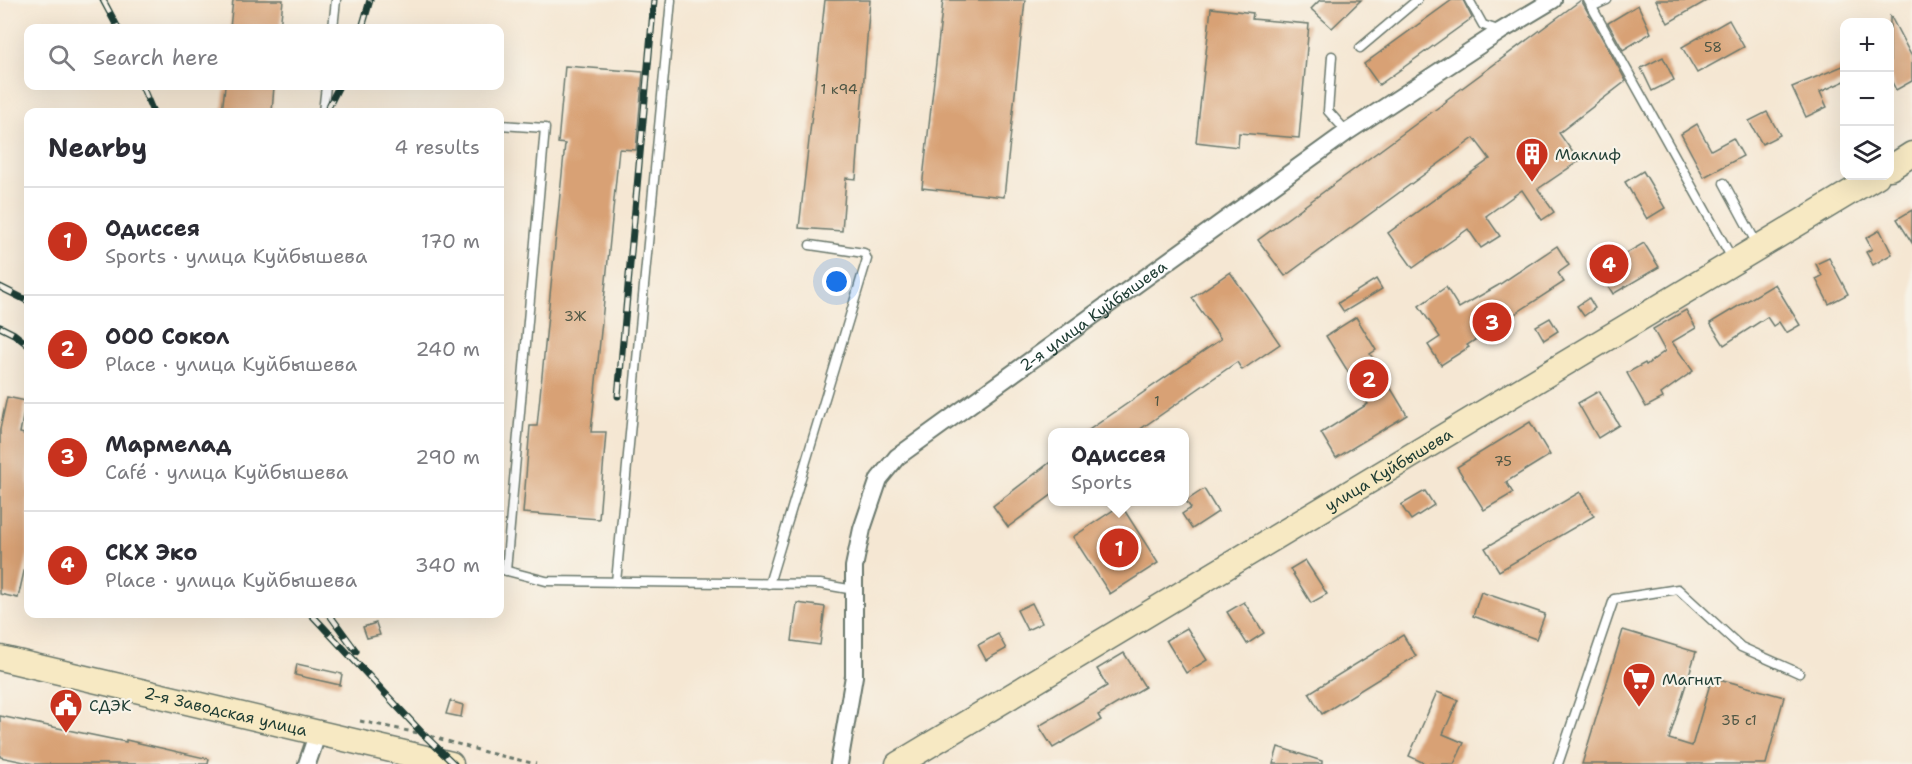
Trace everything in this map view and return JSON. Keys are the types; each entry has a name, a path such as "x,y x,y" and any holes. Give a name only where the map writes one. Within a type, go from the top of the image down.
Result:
{"street":[{"name":"2-я улица Куйбышева","path":"839,764 854,676 854,567 862,529 879,479 897,457 1347,132 1501,31 1553,0"},
{"path":"1894,165 1912,154"},
{"name":"улица Куйбышева","path":"898,764 1870,180"},
{"name":"2-я Заводская улица","path":"0,658 451,764"},
{"path":"306,764 318,732"}],"lane":[{"path":"333,24 336,0"},
{"path":"616,582 671,0"},
{"path":"1360,48 1417,0"},
{"path":"1469,0 1483,25 1501,31"},
{"path":"1607,0 1589,3 1734,262"},
{"path":"1332,56 1328,111 1347,132"},
{"path":"323,108 326,90"},
{"path":"504,125 546,128 504,560"},
{"path":"1724,183 1759,247"},
{"path":"770,584 867,259 864,253 810,245"},
{"path":"504,570 546,581 820,584 854,590"},
{"path":"1558,764 1614,599 1678,589 1741,647 1799,673"}],"building":[{"path":"233,0 283,0 280,24 230,24"},
{"path":"825,0 870,0 856,179 846,178 842,231 799,228"},
{"path":"943,0 1025,0 1004,197 922,188"},
{"path":"1320,0 1361,0 1332,28 1311,9"},
{"path":"1452,0 1463,0 1472,18 1379,85 1364,64"},
{"path":"1581,0 1626,81 1559,133 1579,161 1538,189 1554,212 1542,220 1522,190 1486,216 1500,236 1481,248 1468,229 1413,268 1388,233 1490,159 1474,138 1285,276 1258,240"},
{"path":"1656,0 1708,0 1668,23"},
{"path":"1638,5 1651,33 1623,50 1608,23"},
{"path":"1211,8 1253,13 1252,19 1309,24 1299,138 1239,133 1238,147 1196,142"},
{"path":"1729,20 1744,47 1697,73 1682,47"},
{"path":"1894,23 1912,57 1912,81 1896,90 1894,86"},
{"path":"1663,57 1674,80 1652,91 1641,68"},
{"path":"565,66 643,72 636,150 619,149 591,432 606,432 599,519 523,513 530,426 537,426 565,144 558,143"},
{"path":"1840,67 1840,83 1820,92 1827,107 1806,117 1792,87"},
{"path":"225,90 274,90 272,108 222,108"},
{"path":"1767,112 1780,135 1762,144 1749,121"},
{"path":"1697,124 1711,150 1733,138 1743,156 1704,177 1681,134"},
{"path":"1643,171 1665,208 1647,219 1625,182"},
{"path":"1912,210 1912,243 1897,219"},
{"path":"1880,230 1892,254 1873,265 1866,252 1872,249 1866,238"},
{"path":"1644,243 1659,267 1613,294 1591,256 1612,244 1620,257"},
{"path":"1557,246 1569,265 1558,273 1564,282 1467,345 1469,347 1441,365 1428,345 1440,337 1419,306 1446,287 1459,308"},
{"path":"1829,258 1848,294 1829,304 1816,279 1822,276 1816,264"},
{"path":"1230,272 1280,344 1242,370 1237,362 1142,428 1092,428 1221,339 1192,298"},
{"path":"1376,279 1382,289 1344,312 1338,303"},
{"path":"1775,284 1800,325 1786,333 1779,322 1773,326 1767,317 1724,345 1710,323"},
{"path":"1589,298 1595,308 1584,316 1577,306"},
{"path":"1686,310 1696,328 1672,342 1693,371 1661,394 1663,398 1646,407 1627,373 1645,363 1646,365 1665,351 1653,329"},
{"path":"1356,317 1376,350 1370,354 1407,415 1336,458 1321,433 1368,404 1326,336"},
{"path":"1550,318 1558,331 1544,340 1536,326"},
{"path":"1599,391 1619,425 1598,438 1578,403"},
{"path":"7,397 24,401 20,433 24,434 24,572 18,598 0,594 0,429"},
{"path":"1530,422 1550,455 1506,482 1513,493 1484,510 1457,467"},
{"path":"1048,464 1048,498 1008,527 993,506"},
{"path":"1204,489 1218,512 1192,529 1182,514 1191,508 1189,499"},
{"path":"1425,491 1434,505 1411,520 1401,505"},
{"path":"1580,492 1594,516 1499,571 1485,548"},
{"path":"1122,506 1158,563 1110,594 1073,537"},
{"path":"1305,560 1327,594 1311,603 1290,569"},
{"path":"1481,592 1545,614 1536,639 1473,616"},
{"path":"1244,602 1264,633 1247,644 1227,612"},
{"path":"797,603 825,607 820,645 792,641"},
{"path":"1032,603 1042,623 1027,630 1017,610"},
{"path":"376,623 380,635 367,638 363,627"},
{"path":"1187,628 1207,660 1186,673 1166,640"},
{"path":"1623,630 1696,652 1669,739 1692,746 1712,677 1784,697 1766,764 1582,764"},
{"path":"998,634 1006,649 986,660 978,645"},
{"path":"1403,635 1416,656 1322,714 1309,693"},
{"path":"1124,653 1145,687 1098,715 1101,720 1053,748 1039,726 1107,686 1097,669"},
{"path":"297,664 342,674 340,685 295,675"},
{"path":"1437,692 1458,700 1443,734 1464,743 1454,764 1426,764 1409,756"},
{"path":"450,701 463,705 461,717 446,714"},
{"path":"0,716 126,742 126,740 209,759 208,764 34,764 0,757"},
{"path":"1278,747 1322,761 1322,764 1273,764"}],"railway":[{"path":"103,0 116,24"},
{"path":"363,24 370,0"},
{"path":"618,396 654,0"},
{"path":"144,90 151,108"},
{"path":"328,108 337,90"},
{"path":"0,287 24,299"},
{"path":"0,327 24,342"},
{"path":"315,618 454,764"},
{"path":"332,618 356,651"}],"place":[{"name":"Маклиф","path":"1532,183"},
{"name":"СКХ Эко","path":"1609,264"},
{"name":"Мармелад","path":"1492,322"},
{"name":"ООО Сокол","path":"1369,379"},
{"name":"Одиссея","path":"1119,548"},
{"name":"Магнит","path":"1639,708"},
{"name":"СДЭК","path":"66,734"}]}
